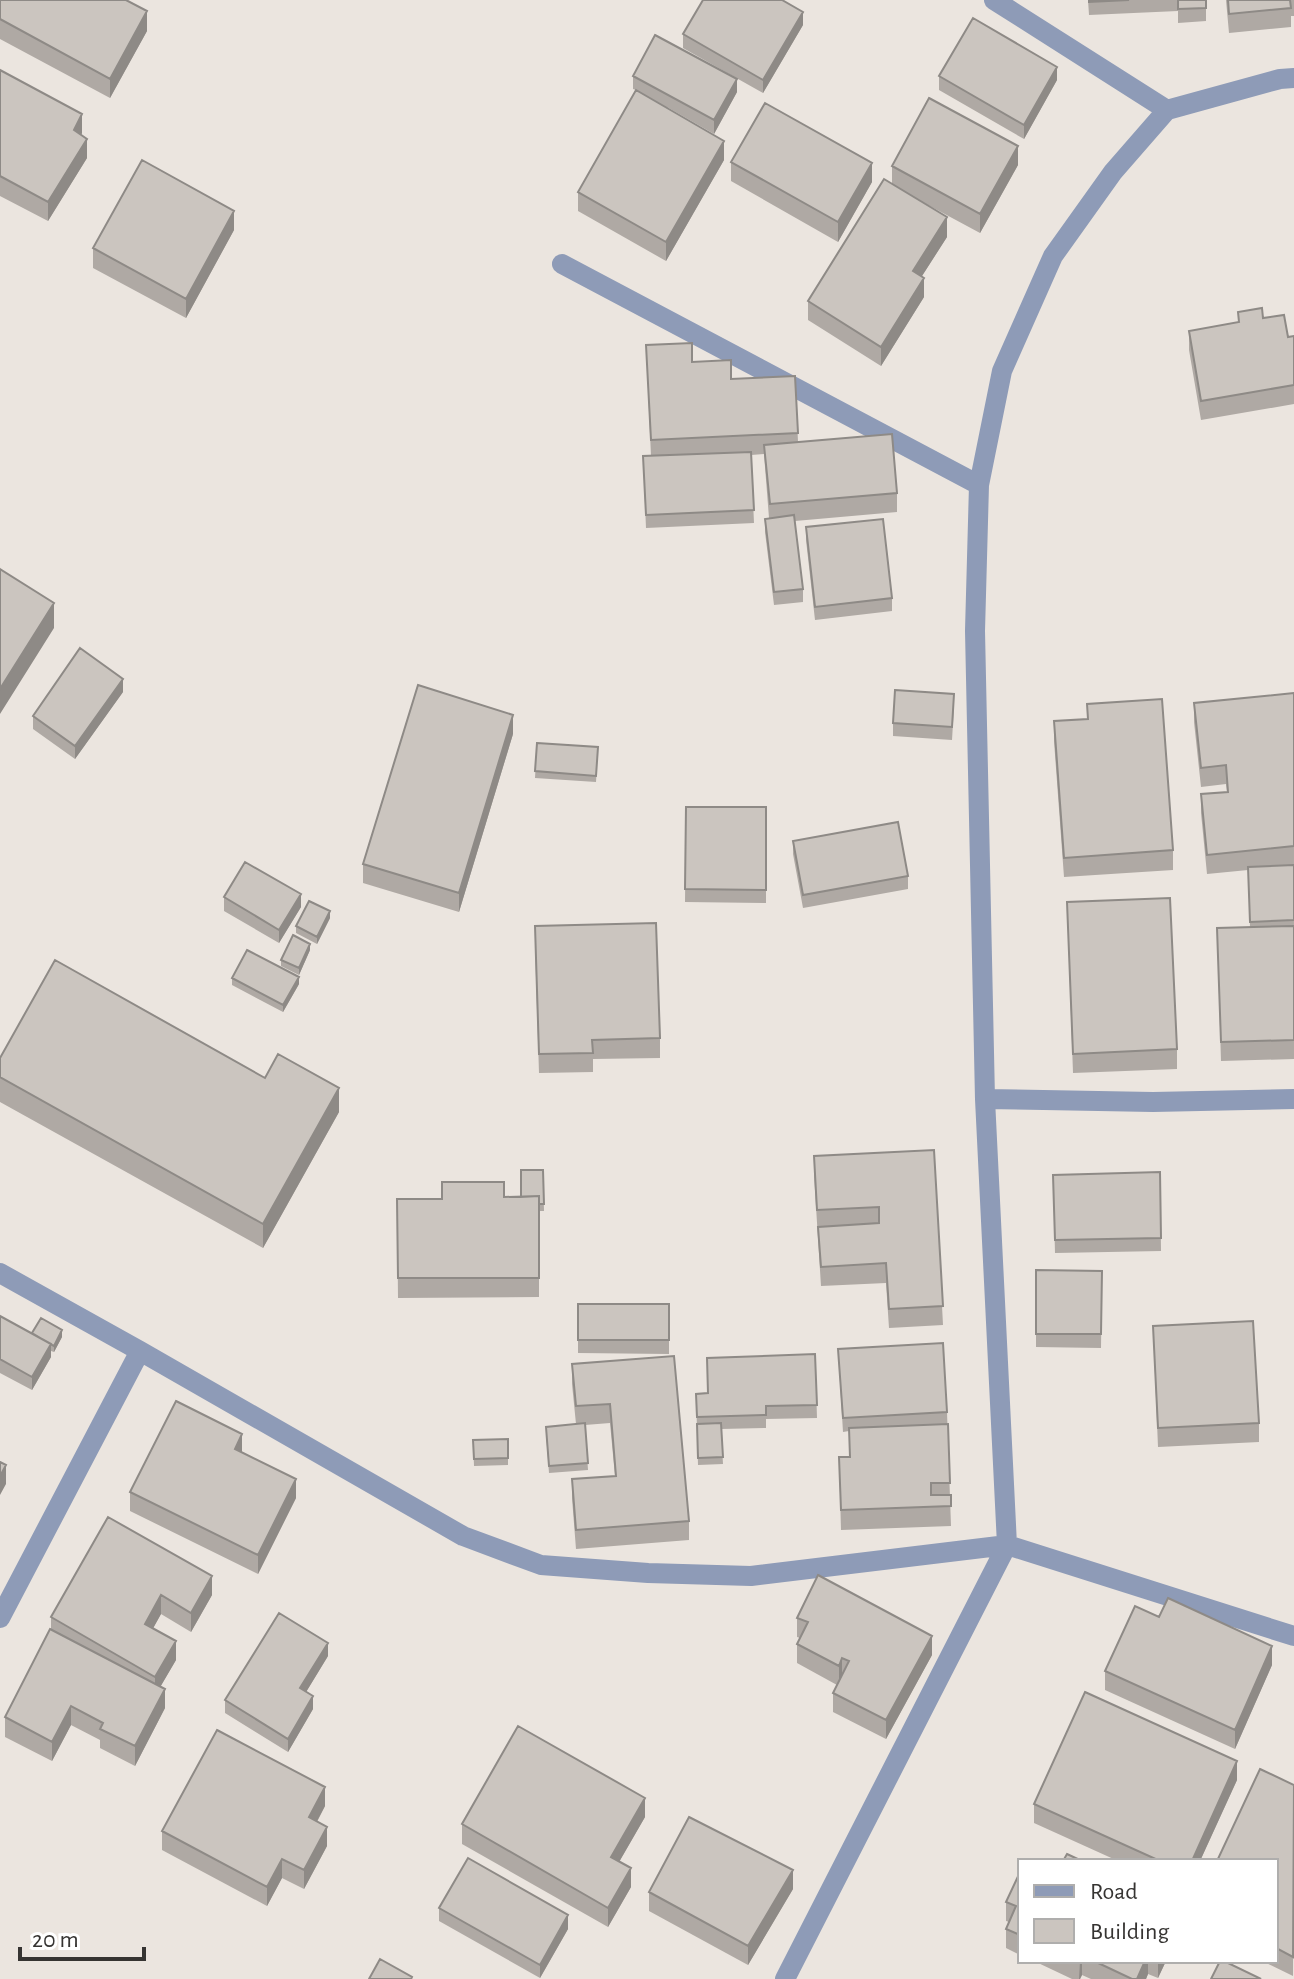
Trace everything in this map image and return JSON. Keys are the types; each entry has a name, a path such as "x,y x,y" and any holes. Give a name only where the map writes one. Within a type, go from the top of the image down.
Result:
{"street":[{"path":"994,0 1167,110"},
{"path":"785,1979 1007,1545 985,1099 975,631 979,485 1002,371 1053,256 1113,172 1167,110 1280,79 1294,78"},
{"path":"562,264 979,485"},
{"path":"985,1099 1153,1102 1294,1099"},
{"path":"0,1273 463,1536 541,1565 751,1576 1007,1545 1294,1636"},
{"path":"0,1618 140,1351"}],"building":[{"path":"0,0 126,0 147,11 110,79 0,19"},
{"path":"703,0 782,0 803,12 763,80 683,34"},
{"path":"1178,0 1206,0 1206,8 1178,9"},
{"path":"1228,0 1290,0 1291,8 1229,14"},
{"path":"973,18 1057,67 1024,125 939,76"},
{"path":"655,35 737,79 714,120 633,76"},
{"path":"0,70 82,114 74,130 87,139 48,202 0,176"},
{"path":"636,90 724,141 666,242 578,192"},
{"path":"929,98 1018,146 980,214 892,166"},
{"path":"765,103 872,163 838,222 731,162"},
{"path":"142,160 234,211 186,299 93,248"},
{"path":"884,179 947,217 913,271 924,278 881,347 808,301"},
{"path":"1262,308 1263,318 1284,315 1288,337 1294,336 1294,385 1201,401 1189,331 1239,322 1238,312"},
{"path":"692,343 692,362 731,360 731,379 795,376 798,433 651,440 646,345"},
{"path":"892,434 897,493 770,504 764,445"},
{"path":"751,452 754,510 646,515 643,456"},
{"path":"794,515 803,589 774,592 765,519"},
{"path":"883,519 892,598 815,607 806,527"},
{"path":"0,569 54,603 0,689"},
{"path":"80,648 123,679 75,746 33,716"},
{"path":"418,685 513,715 459,893 363,864"},
{"path":"895,690 954,694 952,727 893,723"},
{"path":"1294,693 1294,846 1207,855 1201,794 1228,792 1226,765 1201,768 1194,703"},
{"path":"1162,699 1173,850 1064,858 1054,721 1088,719 1087,704"},
{"path":"537,743 598,747 596,776 535,771"},
{"path":"686,807 766,807 766,890 685,889"},
{"path":"898,822 908,876 803,895 793,841"},
{"path":"245,862 301,894 279,930 224,897"},
{"path":"1294,865 1294,920 1250,922 1248,867"},
{"path":"1170,898 1177,1049 1073,1054 1067,902"},
{"path":"309,901 330,911 317,937 296,926"},
{"path":"656,923 660,1038 592,1040 593,1053 539,1054 535,926"},
{"path":"1294,926 1294,1040 1221,1042 1217,928"},
{"path":"293,935 310,944 299,968 281,960"},
{"path":"247,950 299,977 283,1005 232,978"},
{"path":"55,960 265,1078 278,1054 339,1088 263,1224 0,1077 0,1058"},
{"path":"934,1150 943,1306 889,1309 886,1263 821,1267 818,1227 879,1223 879,1207 817,1210 814,1156"},
{"path":"521,1170 543,1170 544,1204 539,1204 539,1196 521,1197"},
{"path":"1160,1172 1161,1238 1055,1240 1053,1175"},
{"path":"442,1182 504,1182 504,1197 539,1196 539,1278 398,1278 397,1199 442,1199"},
{"path":"1036,1270 1102,1271 1101,1334 1036,1334"},
{"path":"578,1304 669,1304 669,1340 578,1340"},
{"path":"0,1316 51,1344 32,1377 0,1359"},
{"path":"41,1318 62,1330 54,1346 32,1333"},
{"path":"1253,1321 1259,1423 1158,1428 1153,1326"},
{"path":"943,1343 947,1412 843,1418 838,1349"},
{"path":"815,1354 817,1405 766,1406 766,1415 697,1417 696,1394 708,1393 707,1358"},
{"path":"674,1356 689,1521 576,1530 572,1479 616,1476 610,1404 576,1406 572,1364"},
{"path":"176,1401 242,1434 235,1449 296,1479 258,1555 130,1492"},
{"path":"585,1423 588,1463 549,1466 546,1427"},
{"path":"721,1423 723,1457 698,1458 697,1424"},
{"path":"948,1424 950,1483 931,1483 931,1495 951,1495 951,1506 841,1510 839,1457 850,1457 849,1428"},
{"path":"508,1439 508,1458 474,1459 473,1440"},
{"path":"0,1462 6,1465 0,1476"},
{"path":"108,1517 212,1576 191,1613 161,1595 145,1624 176,1641 155,1677 51,1617"},
{"path":"818,1575 932,1636 886,1720 833,1693 849,1661 842,1658 839,1666 797,1644 808,1622 797,1618"},
{"path":"1168,1598 1272,1646 1235,1730 1105,1671 1135,1606 1159,1617"},
{"path":"279,1613 328,1643 300,1688 313,1696 288,1739 225,1700"},
{"path":"50,1629 165,1689 135,1746 100,1729 103,1723 71,1706 52,1742 5,1717"},
{"path":"1085,1692 1237,1761 1193,1859 1156,1859 1034,1804"},
{"path":"518,1726 645,1798 611,1857 631,1868 608,1908 462,1824"},
{"path":"217,1730 325,1787 309,1817 327,1827 304,1870 282,1859 267,1887 162,1831"},
{"path":"1260,1769 1294,1785 1293,1957 1278,1949 1278,1859 1218,1859"},
{"path":"689,1817 793,1870 748,1946 649,1892"},
{"path":"468,1858 568,1915 540,1965 439,1908"},
{"path":"1018,1876 1018,1934 1006,1929 1016,1906 1006,1902"},
{"path":"380,1959 412,1977 411,1979 369,1979"},
{"path":"1098,1963 1144,1963 1137,1979"},
{"path":"1219,1963 1228,1963 1261,1979 1211,1979"}]}
